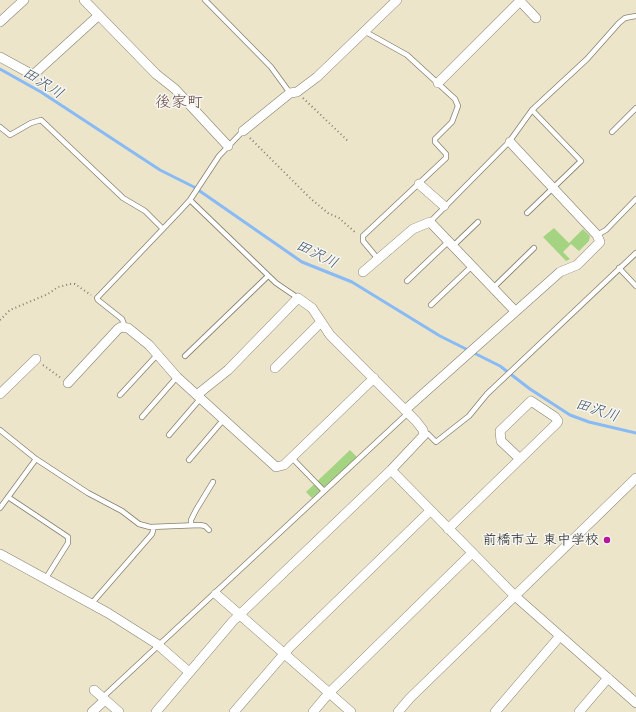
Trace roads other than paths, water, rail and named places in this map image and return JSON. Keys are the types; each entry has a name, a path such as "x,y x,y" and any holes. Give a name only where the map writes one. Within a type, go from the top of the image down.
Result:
{"street":[{"path":"0,22 24,0"},
{"path":"84,0 156,74 175,89 228,146"},
{"path":"243,131 293,92 317,77 397,0"},
{"path":"438,83 519,1 536,18"},
{"path":"0,57 33,75 99,16"},
{"path":"407,411 474,347 515,311 560,272 577,265 598,245 600,238 510,142"},
{"path":"419,184 444,206"},
{"path":"363,272 413,228 430,222 515,311"},
{"path":"156,712 239,616 391,470 422,438 424,433 421,427 407,411 330,335 320,323 312,308 298,298 228,370 200,396"},
{"path":"275,368 320,323"},
{"path":"68,383 118,329 125,327 131,330 177,377 200,396 273,466 280,467 374,378"},
{"path":"0,394 36,359"},
{"path":"448,529 520,459 558,421 555,417 531,401 526,404 500,431 501,441 520,459"},
{"path":"391,470 515,596 636,702"},
{"path":"398,712 636,478"},
{"path":"234,712 284,654 430,511"},
{"path":"313,712 329,694 472,553"},
{"path":"0,554 92,603 159,646 189,672"},
{"path":"216,594 239,616 351,712"},
{"path":"495,712 560,636"},
{"path":"579,712 608,678"},
{"path":"94,690 119,712"},
{"path":"92,712 104,699"}],"lane":[{"path":"205,0 271,67 293,92"},
{"path":"430,222 444,206 510,142 532,110 587,59 619,23 625,18 636,16"},
{"path":"364,31 368,35 401,50 455,99 458,106 452,122 435,139 435,142 446,154 446,158 362,237 363,241 378,259"},
{"path":"612,132 636,108"},
{"path":"527,214 581,161 532,110"},
{"path":"0,127 10,135 31,123 41,120 123,198 146,211 163,229"},
{"path":"125,327 122,319 98,299 190,200 219,156 243,131"},
{"path":"190,200 268,276 298,298"},
{"path":"597,235 606,230 636,200"},
{"path":"407,281 478,222"},
{"path":"493,288 534,248"},
{"path":"424,433 428,434 434,441 439,441 474,411 487,394 636,253"},
{"path":"431,306 472,266"},
{"path":"619,268 636,286"},
{"path":"185,356 268,276"},
{"path":"120,395 157,355"},
{"path":"142,417 177,377"},
{"path":"169,435 200,396"},
{"path":"104,699 407,411"},
{"path":"189,460 224,419"},
{"path":"0,430 36,459 88,493 122,511 138,524 154,527 191,525 205,526 209,530"},
{"path":"292,457 324,490"},
{"path":"0,508 36,459"},
{"path":"191,525 191,520 196,510 213,482"},
{"path":"8,497 68,537 68,543 46,578"},
{"path":"92,603 152,534 154,527"}],"waterway":[{"name":"田沢川","path":"0,69 41,92 160,170 194,187 302,262 352,282 440,336 500,366 530,389 570,415 589,422 636,433"}],"place":[{"name":"前橋市立 東中学校","path":"607,540"}],"district":[{"name":"後家町","path":"179,102"}]}
